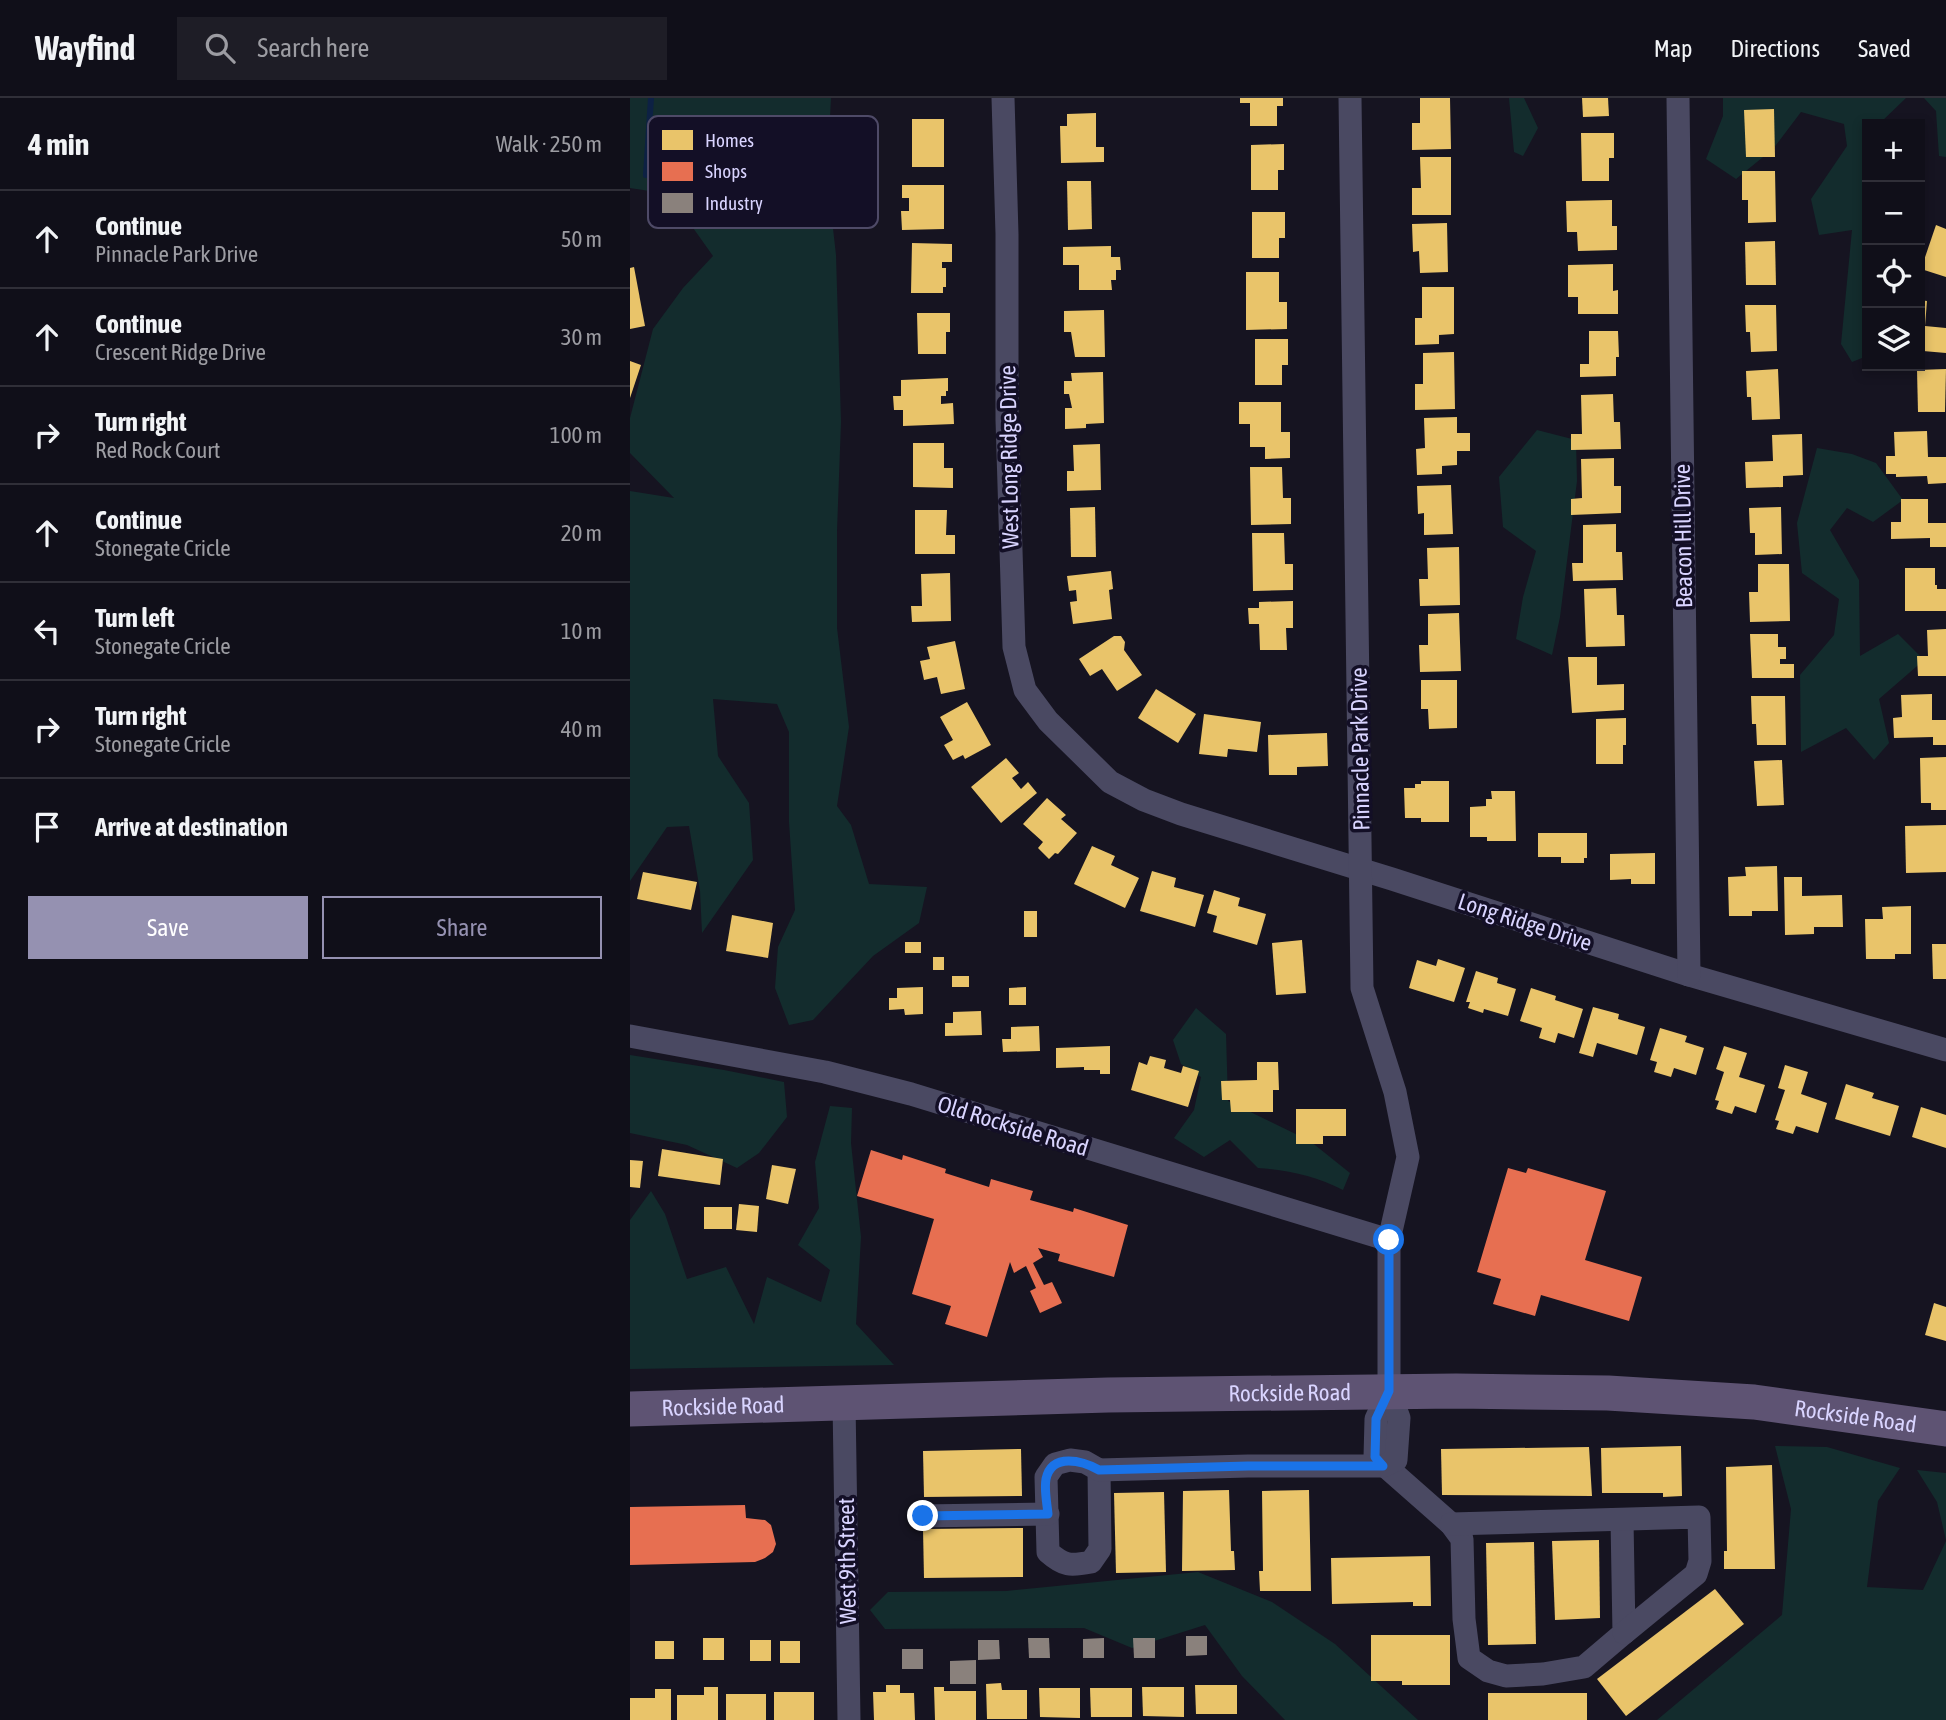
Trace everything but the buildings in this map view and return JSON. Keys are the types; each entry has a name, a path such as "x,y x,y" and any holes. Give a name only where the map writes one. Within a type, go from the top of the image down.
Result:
{"main road":[{"name":"Rockside Road","path":"630,1409 1108,1395 1389,1391 1608,1393 1754,1402 1946,1429"}],"street":[{"name":"West Long Ridge Drive","path":"1003,98 1007,233 1007,421 1014,647 1025,690 1048,721 1110,782"},
{"name":"Pinnacle Park Drive","path":"1350,98 1362,988 1395,1092 1408,1157 1389,1240 1389,1391 1399,1418 1396,1460 1383,1466"},
{"name":"Beacon Hill Drive","path":"1678,98 1689,975"},
{"name":"Long Ridge Drive","path":"1110,782 1144,800 1181,814 1689,975 1946,1050"},
{"name":"Old Rockside Road","path":"630,1036 788,1064 898,1091 1389,1240"},
{"name":"West 9th Street","path":"844,1402 849,1720"},
{"path":"1099,1470 1100,1549 1091,1562 1076,1565 1061,1563 1048,1552 1046,1477 1055,1464 1070,1460 1085,1462 1099,1470 1383,1466 1451,1524 1462,1539 1464,1619 1469,1658 1488,1671 1506,1676 1543,1674 1584,1667 1696,1574 1700,1561 1699,1517 1451,1524"},
{"path":"923,1516 1048,1514"},
{"path":"1622,1520 1624,1633"}],"green space":[{"path":"630,98 831,98 830,116 648,116 648,191 630,188"},
{"path":"1509,98 1524,98 1538,128 1523,156 1514,152"},
{"path":"1723,98 1906,98 1884,119 1862,119 1862,358 1852,362 1841,344 1852,230 1819,235 1811,199 1847,146 1844,124 1801,112 1773,149 1736,179 1706,159 1723,116"},
{"path":"1924,98 1946,98 1946,157 1939,156 1936,111"},
{"path":"693,228 833,228 841,422 837,628 849,727 837,806 851,825 869,884 927,887 919,923 873,956 813,1020 789,1025 775,988 778,947 795,910 789,822 789,732 777,704 713,699 718,756 749,803 753,860 702,933 700,891 689,826 667,827 630,881 630,491 674,498 630,453 630,418 653,329 683,288 713,256"},
{"path":"1537,430 1576,440 1577,481 1560,617 1552,655 1516,639 1523,597 1536,551 1503,527 1499,477"},
{"path":"1817,448 1852,454 1876,463 1903,500 1873,522 1847,508 1830,530 1859,580 1860,656 1898,634 1924,660 1879,699 1889,743 1874,760 1846,728 1801,752 1800,675 1834,635 1839,599 1802,573 1797,523"},
{"path":"1196,1008 1226,1034 1228,1101 1310,1141 1350,1173 1343,1190 1302,1175 1258,1168 1230,1140 1204,1157 1174,1138 1194,1110 1201,1077 1181,1064 1173,1040"},
{"path":"630,1055 784,1082 787,1117 759,1153 737,1168 687,1145 630,1133"},
{"path":"830,1106 852,1108 851,1143 861,1237 856,1324 894,1365 630,1369 630,1220 651,1191 665,1214 687,1279 726,1267 754,1324 767,1277 821,1302 830,1270 798,1245 819,1208 815,1162"},
{"path":"1775,1446 1827,1447 1900,1468 1878,1501 1867,1587 1923,1590 1946,1541 1946,1720 1657,1720 1782,1615 1791,1509"},
{"path":"1917,1470 1946,1473 1946,1540 1937,1502"},
{"path":"1198,1572 1272,1602 1335,1644 1418,1720 1285,1720 1242,1676 1205,1625 1132,1648 1084,1628 885,1629 870,1610 888,1592 1006,1591"}],"waterway":[{"path":"650,116 651,98"},
{"path":"646,175 648,144"}],"route":[{"path":"923,1516 1048,1514 1046,1477 1055,1464 1070,1460 1085,1462 1099,1470 1383,1466 1375,1457 1376,1419 1389,1391 1389,1240"}]}
